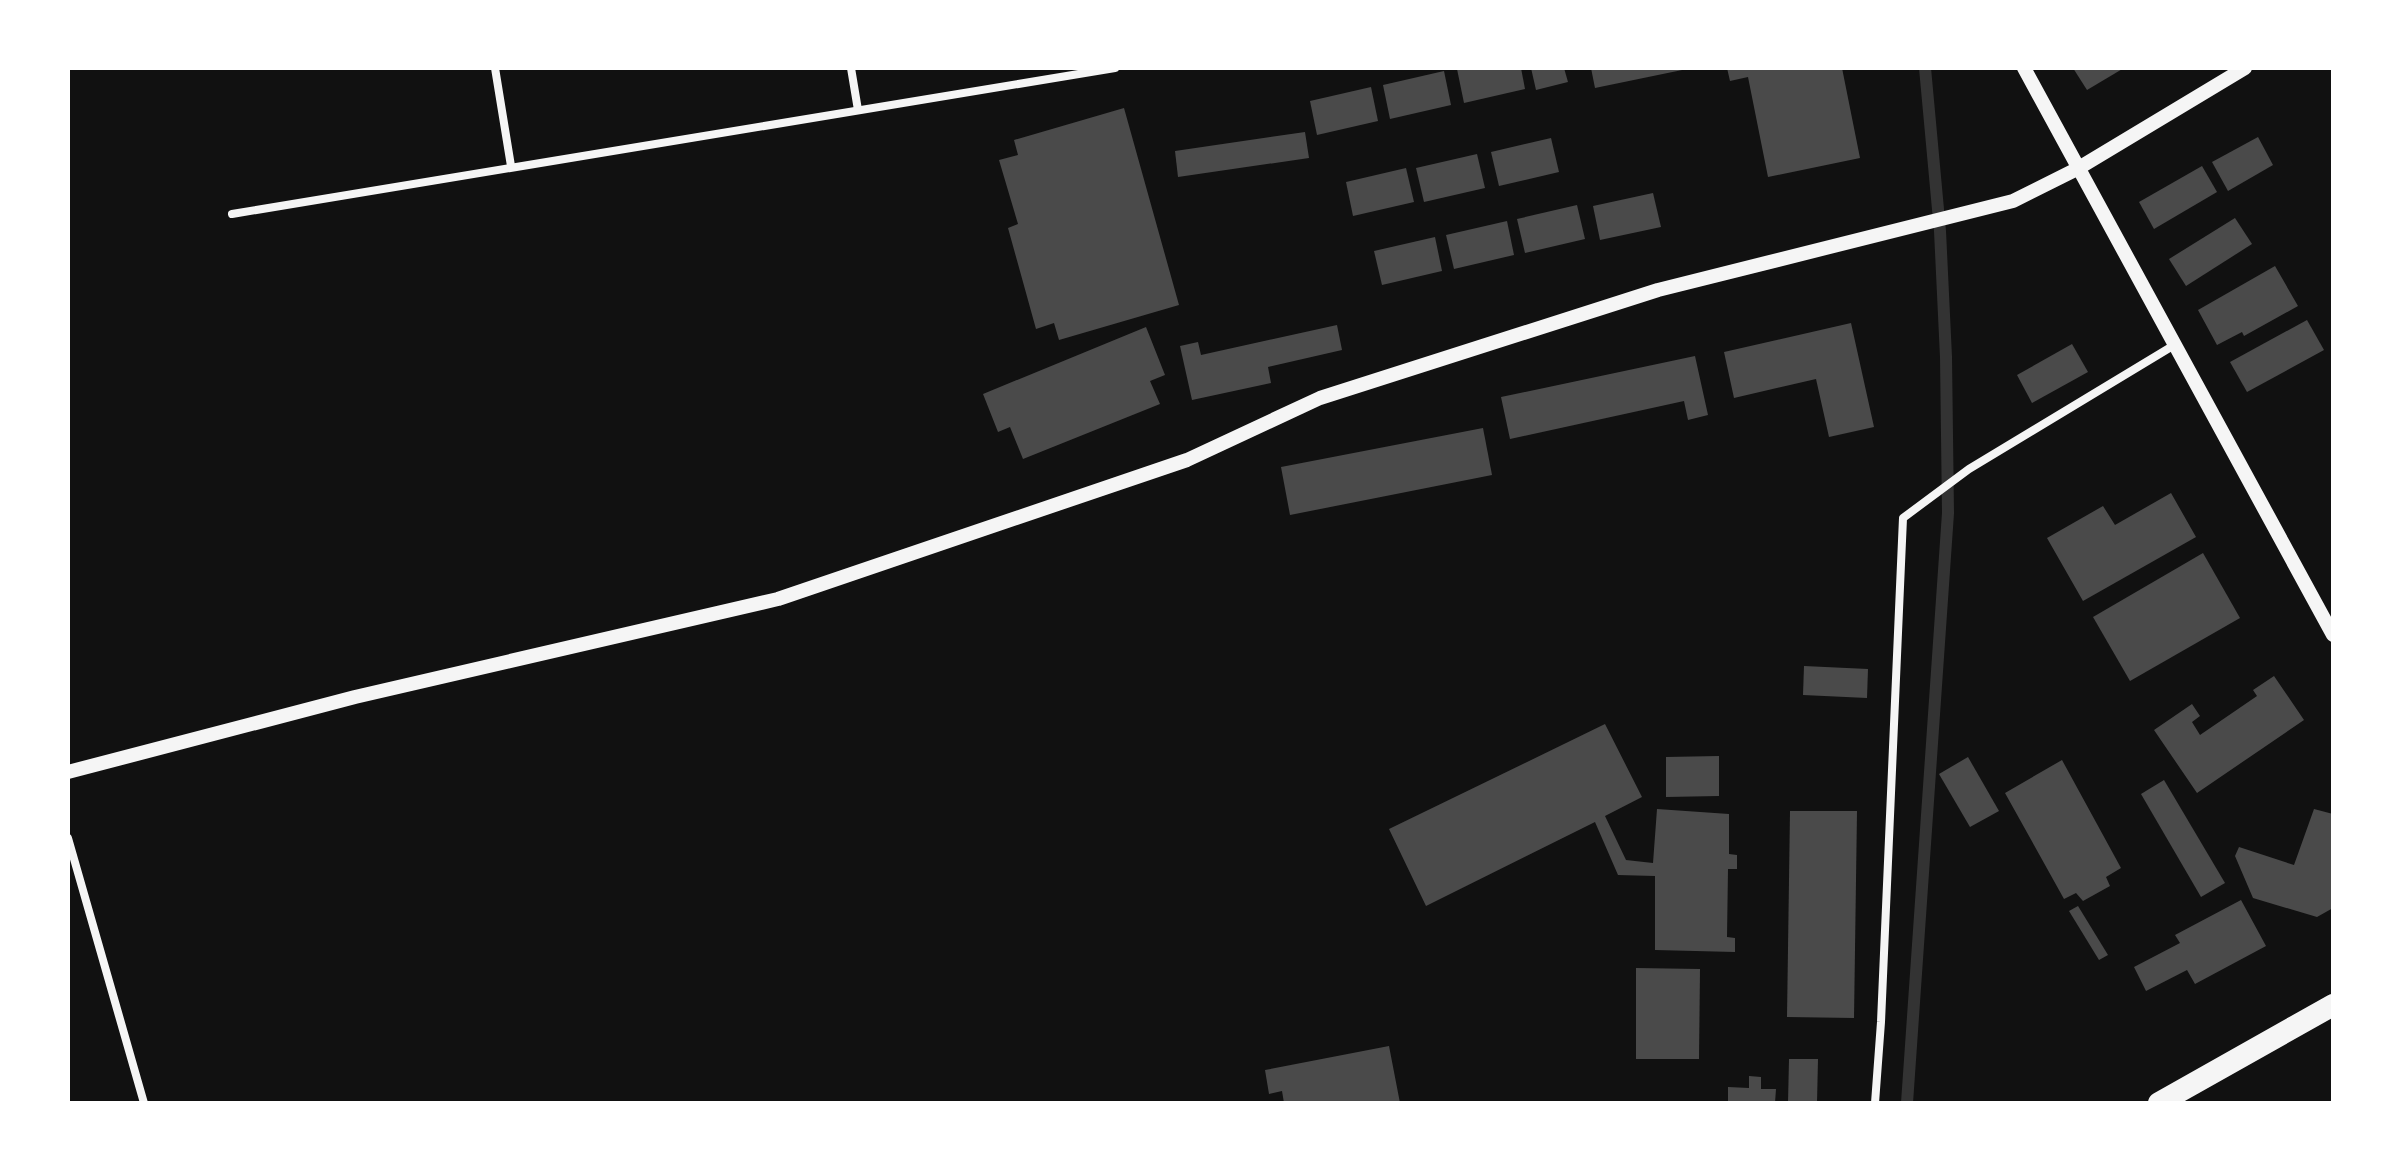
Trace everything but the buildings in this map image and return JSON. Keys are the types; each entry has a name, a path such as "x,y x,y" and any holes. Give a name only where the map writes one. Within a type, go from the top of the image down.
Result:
{"highway":[{"path":"2159,1103 2333,1005"}],"street":[{"path":"495,68 511,166"},
{"path":"851,68 858,110"},
{"path":"232,214 1115,68"},
{"path":"2024,68 2333,635"},
{"path":"68,772 355,697 778,599 1187,460 1320,398 1658,290 2013,201 2077,169 2245,68"},
{"path":"1875,1103 1903,518 1969,469 2176,344"},
{"path":"68,838 144,1103"}],"waterway":[{"path":"1907,1103 1948,513 1946,357 1940,231 1925,68"}]}
